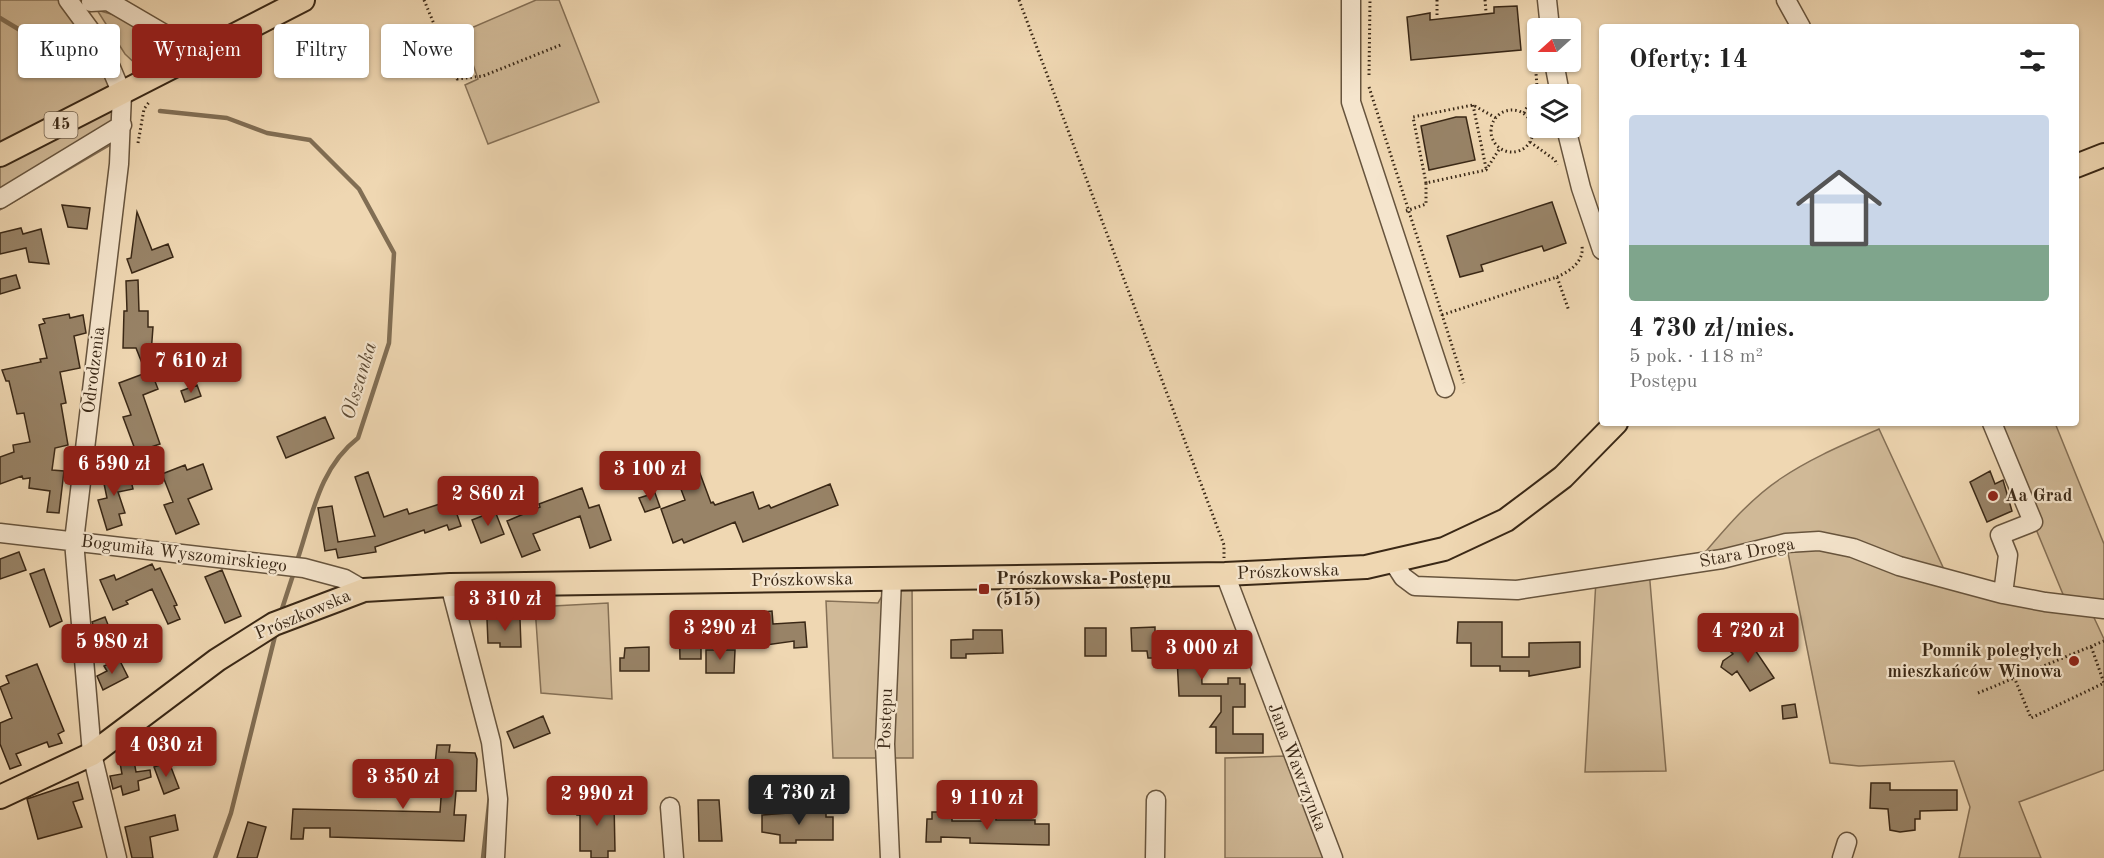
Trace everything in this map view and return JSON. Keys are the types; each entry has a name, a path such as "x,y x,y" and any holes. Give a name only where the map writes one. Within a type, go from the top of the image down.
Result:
{"main road":[{"name":"45","path":"257,24 303,0"},
{"name":"45","path":"0,155 152,78"},
{"path":"2079,164 2104,155"},
{"name":"Prószkowska","path":"0,797 92,754 217,660 284,620 364,590 450,585 1225,574 1333,571 1394,563 1444,549 1506,520 1563,477 1613,426"}],"street":[{"path":"68,0 93,33 122,94"},
{"path":"1351,0 1351,102 1445,388"},
{"path":"1547,0 1549,18"},
{"path":"1786,0 1799,24"},
{"path":"91,2 108,1 147,24"},
{"name":"Odrodzenia","path":"117,858 92,754 74,541 119,164 122,94"},
{"path":"0,199 122,125"},
{"path":"1568,138 1581,188 1599,241"},
{"path":"1993,426 2033,522 2000,536 2008,555 2003,594"},
{"name":"Bogumiła Wyszomirskiego","path":"0,533 304,568 345,579 364,590"},
{"name":"Stara Droga","path":"1394,563 1403,577 1415,586 1517,590 1722,559 1786,543 1819,541 1853,548 1899,566 2003,594 2104,609"},
{"name":"Jana Wawrzynka","path":"1225,574 1333,858"},
{"name":"Postępu","path":"890,858 885,744 892,579"},
{"path":"450,585 491,742 498,799 495,858"},
{"path":"1155,800 1155,858"},
{"path":"670,807 674,858"}],"path":[{"path":"424,0 457,79 483,76 563,44"},
{"path":"1019,0 1224,545 1225,574"},
{"path":"1370,0 1369,88 1464,382"},
{"path":"1437,0 1437,16"},
{"path":"1485,0 1486,12"},
{"path":"1524,113 1537,87 1536,72"},
{"path":"119,164 137,147 144,109 165,85 162,78"},
{"path":"1389,217 1426,204 1426,183 1413,117 1473,105 1496,118"},
{"path":"1473,105 1486,170"},
{"path":"1510,110 1524,113 1532,123 1533,136 1526,147 1513,152 1500,148 1492,136 1491,129 1496,118 1510,110"},
{"path":"1530,142 1555,160 1559,171"},
{"path":"1426,183 1486,170 1500,148"},
{"path":"1423,321 1569,271 1578,262 1582,251 1580,237"},
{"path":"1557,277 1569,311"},
{"path":"1978,693 2104,641"},
{"path":"2014,677 2031,718 2103,683 2091,646"}],"shaded area":[{"path":"0,0 68,0 86,24 18,24 18,78 107,78 122,125 109,146 0,210"},
{"path":"536,0 559,0 599,102 488,144 465,85 478,79 474,67 474,27"},
{"path":"97,10 137,24 132,24 132,61 120,46 120,24 106,24"},
{"path":"1993,426 2056,426 2104,544 2104,609 2089,607 2104,639 2104,770 2019,802 2041,858 1959,858 1970,807 1954,761 1859,766 1830,763 1786,543 1695,564 1735,518 1768,488 1816,458 1879,429 1949,580 2067,604"},
{"path":"1649,570 1666,771 1585,772 1596,580"},
{"path":"892,579 912,579 913,758 833,758 826,601 878,603"},
{"path":"608,603 612,699 541,693 535,607"},
{"path":"1285,756 1333,858 1225,858 1225,758"}],"building":[{"path":"1517,6 1521,50 1411,60 1407,17 1430,13 1430,20 1494,13 1494,7"},
{"path":"1456,117 1466,117 1475,160 1429,170 1421,126"},
{"path":"1552,202 1566,243 1544,251 1542,246 1481,265 1483,271 1460,277 1447,236"},
{"path":"62,205 90,208 87,229 68,227"},
{"path":"137,212 152,250 168,244 173,257 132,273 127,259 131,258"},
{"path":"21,228 23,234 41,229 49,264 29,262 26,248 0,254 0,233"},
{"path":"16,275 20,288 0,294 0,279"},
{"path":"138,280 139,311 148,311 148,327 153,327 151,354 155,364 144,368 136,348 123,348 124,311 127,311 126,281"},
{"path":"69,314 70,318 83,315 86,333 74,336 80,368 60,372 66,403 61,404 68,445 55,448 52,470 64,471 59,513 47,512 50,491 29,488 30,478 23,479 22,476 0,484 0,457 14,452 13,445 30,442 24,413 17,414 9,381 6,381 2,370 41,362 40,359 47,358 39,325 45,323 43,319"},
{"path":"151,371 158,389 143,395 160,444 136,452 123,417 131,415 119,383"},
{"path":"197,385 201,396 185,402 181,391"},
{"path":"325,417 334,438 286,458 277,437"},
{"path":"695,460 711,503 715,505 753,492 759,509 769,505 771,508 830,484 838,505 743,542 735,522 684,543 682,539 673,543 661,509 685,500 676,476 686,472 683,465"},
{"path":"203,464 212,489 188,499 199,524 176,534 164,505 173,502 162,474 185,465 187,470"},
{"path":"128,468 133,489 118,492 125,513 119,514 122,525 107,530 98,500 107,498 102,474"},
{"name":"Aa Grad","path":"1990,471 1995,484 2003,480 2012,511 1987,522 1970,482"},
{"path":"368,472 384,517 407,509 409,514 452,500 461,526 449,530 447,525 425,533 424,530 375,547 376,552 338,558 336,549 325,551 318,508 332,506 338,542 375,536 355,477"},
{"path":"582,488 589,508 599,505 611,540 590,548 580,516 533,534 540,550 522,557 507,521 540,507 539,504"},
{"path":"655,493 660,507 645,512 639,498"},
{"path":"495,511 504,534 481,543 472,520"},
{"path":"19,552 26,570 0,579 0,559"},
{"path":"152,564 155,570 160,568 177,605 174,606 180,619 168,624 152,589 126,601 128,604 113,610 100,580 114,575 116,580"},
{"path":"44,569 62,621 50,627 30,574"},
{"path":"222,570 241,616 225,623 205,577"},
{"path":"772,611 773,624 805,622 807,647 794,648 794,641 759,646 754,613"},
{"path":"679,612 697,612 701,659 680,659"},
{"path":"105,617 112,635 99,640 92,622"},
{"path":"487,619 520,619 521,647 500,647 500,643 488,643"},
{"path":"1458,622 1502,622 1502,657 1529,657 1529,643 1580,642 1580,667 1529,676 1529,671 1500,671 1500,666 1471,666 1471,643 1457,643"},
{"path":"1155,627 1155,635 1214,633 1214,639 1229,639 1229,657 1201,657 1202,684 1228,684 1228,678 1240,678 1240,684 1245,684 1245,707 1233,707 1233,734 1263,734 1263,753 1216,753 1216,727 1210,727 1221,712 1221,696 1179,696 1177,658 1148,658 1147,651 1132,651 1131,628"},
{"path":"1085,628 1106,628 1106,656 1085,656"},
{"path":"973,630 1002,630 1003,653 966,654 966,658 951,658 951,640 973,639"},
{"path":"1756,634 1763,645 1755,650 1774,678 1750,691 1737,671 1732,675 1721,667 1723,661 1733,654 1730,651"},
{"path":"649,647 649,671 620,671 620,658 624,658 625,648"},
{"path":"706,650 735,650 734,673 706,673"},
{"path":"119,659 128,677 103,690 97,676 107,671 104,666"},
{"path":"37,664 64,731 58,734 62,743 49,747 47,742 16,754 21,765 10,769 0,744 0,723 12,718 0,687 9,683 6,676"},
{"path":"1795,704 1797,717 1783,719 1782,706"},
{"path":"543,716 550,733 514,748 507,732"},
{"path":"437,745 450,745 449,752 475,753 477,759 476,791 456,791 454,815 466,815 464,841 330,837 330,828 304,828 303,839 291,839 293,809 440,812 442,784 433,784"},
{"path":"134,761 136,772 150,770 151,777 138,781 139,790 123,795 121,786 113,789 110,776 122,774 120,763"},
{"path":"169,762 179,788 164,794 154,767"},
{"path":"78,782 83,799 73,802 82,827 38,839 27,799"},
{"path":"1871,783 1890,783 1890,790 1957,790 1957,810 1920,811 1920,819 1915,819 1915,830 1900,832 1890,830 1888,809 1870,808"},
{"path":"577,798 600,798 600,801 614,802 615,851 608,851 608,858 591,858 591,851 580,851 580,815 577,815"},
{"path":"698,800 719,800 722,841 699,841"},
{"path":"826,811 826,817 833,817 833,840 796,840 796,843 780,843 780,835 762,832 762,815"},
{"path":"932,812 952,812 952,821 984,821 984,817 996,817 996,820 1035,820 1035,824 1049,824 1049,845 970,843 970,838 941,837 941,842 926,842 927,819 932,819"},
{"path":"175,815 178,830 150,837 153,858 132,858 125,827"},
{"path":"248,822 266,827 257,858 237,858"}],"waterway":[{"name":"Olszanka","path":"0,18 18,29"},
{"name":"Olszanka","path":"160,111 227,118 267,133 310,140 359,189 394,253 389,343 358,438 345,450 325,479 296,564"},
{"name":"Olszanka","path":"280,615 294,572"},
{"name":"Olszanka","path":"215,858 231,813 276,632"},
{"path":"483,858 490,795"}],"place":[{"name":"Aa Grad","path":"1993,496"},
{"name":"Prószkowska-Postępu (515)","path":"984,589"},
{"name":"Pomnik poległych mieszkańców Winowa","path":"2074,661"}]}
